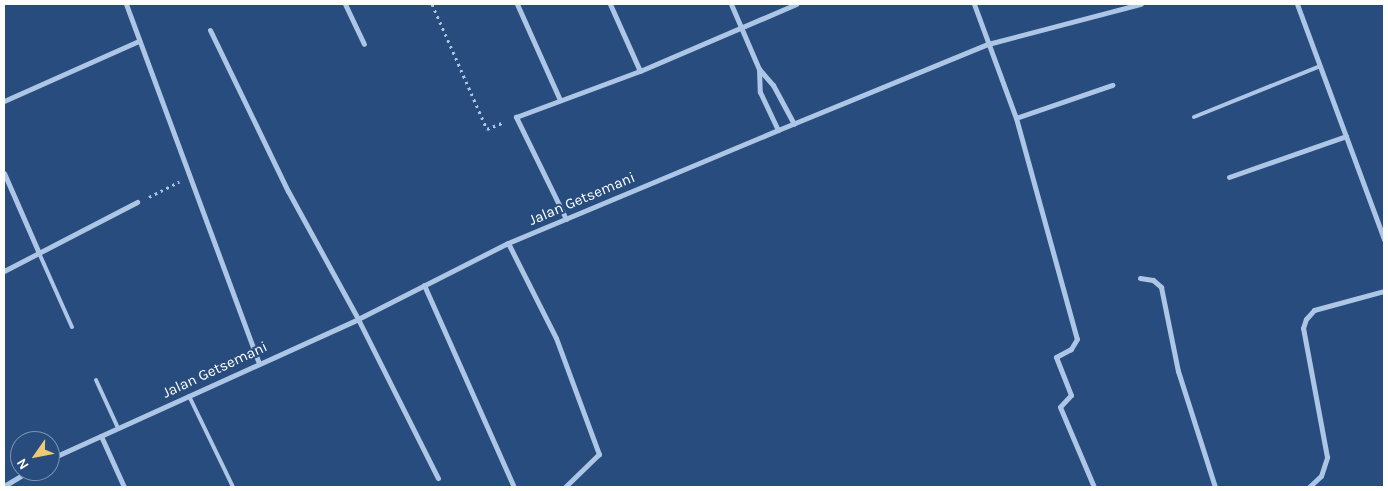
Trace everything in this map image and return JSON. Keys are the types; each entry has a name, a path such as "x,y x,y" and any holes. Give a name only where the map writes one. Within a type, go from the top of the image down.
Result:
{"street":[{"path":"126,4 188,178 259,363"},
{"path":"345,4 364,44"},
{"path":"517,4 560,100"},
{"path":"610,4 640,71"},
{"path":"731,4 759,68 760,92 778,130"},
{"path":"566,219 516,117 640,71 796,4"},
{"path":"974,4 1016,118 1077,339 1071,349 1056,357 1071,395 1060,407 1094,487"},
{"name":"Jalan Getsemani","path":"60,454 358,319 508,243 778,130 988,44 1141,4"},
{"path":"1298,4 1384,238"},
{"path":"210,30 288,191 358,319 438,478"},
{"path":"4,101 139,41"},
{"path":"759,68 774,85 794,124"},
{"path":"1016,118 1112,85"},
{"path":"1229,177 1346,136"},
{"path":"4,173 39,254"},
{"path":"4,270 39,254 137,202"},
{"path":"508,243 556,338 599,454 565,487"},
{"path":"1140,278 1153,280 1161,287 1178,371 1216,487"},
{"path":"424,285 514,487"},
{"path":"1310,487 1321,476 1327,457 1303,328 1306,319 1314,310 1384,291"},
{"path":"101,436 124,487"},
{"path":"4,486 11,485"}],"lane":[{"path":"1194,117 1320,66"},
{"path":"39,254 72,327"},
{"path":"96,380 118,428"},
{"path":"189,396 233,487"}],"path":[{"path":"432,4 487,129 516,117"},
{"path":"137,202 188,178"}]}
